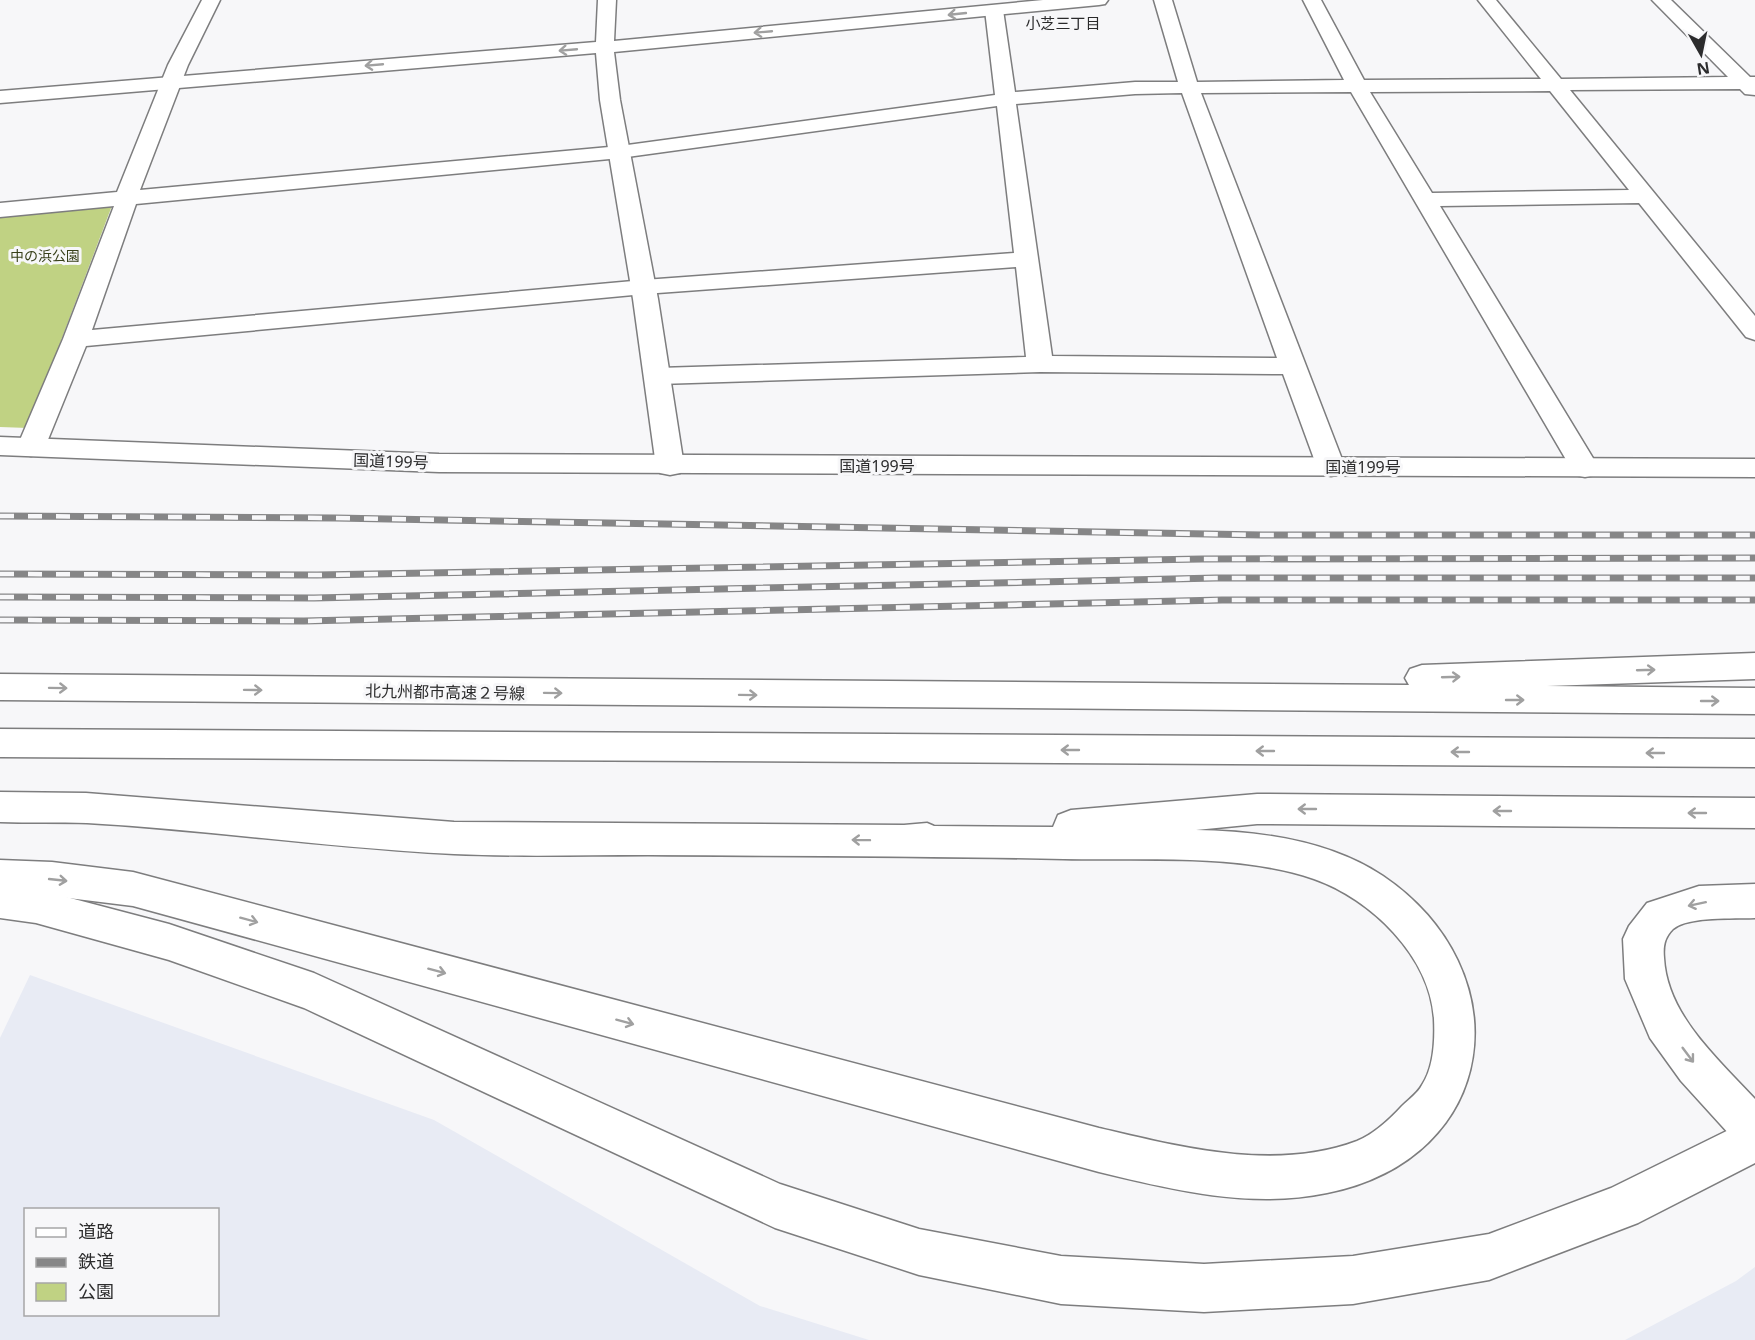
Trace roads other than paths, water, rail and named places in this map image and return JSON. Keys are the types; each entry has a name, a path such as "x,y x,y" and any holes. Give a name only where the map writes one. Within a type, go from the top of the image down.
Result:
{"main road":[{"path":"31,447 76,339 127,196 175,74 211,0"},
{"path":"607,0 600,35 659,376 670,466"},
{"path":"662,23 946,0"},
{"path":"0,80 175,74 600,35 994,10 1099,0"},
{"path":"1163,0 1190,89 1330,467"},
{"path":"1312,0 1357,86 1585,468"},
{"path":"1487,0 1755,332"},
{"path":"1661,0 1751,86"},
{"path":"994,10 1040,364"},
{"path":"600,35 627,26"},
{"path":"0,97 426,44"},
{"path":"0,210 127,196 620,152 1007,99 1135,88 1751,86"},
{"path":"1427,200 1646,196"},
{"path":"76,339 644,286 1027,259"},
{"path":"1723,293 1755,294"},
{"path":"659,376 1040,364 1292,366"},
{"name":"国道199号","path":"0,446 439,463 670,466 1755,468"},
{"path":"889,696 1755,666"},
{"name":"北九州都市高速２号線","path":"0,687 889,696"},
{"path":"889,696 1755,701"},
{"path":"0,743 1755,753"},
{"path":"0,807 86,808 454,838 904,841 1227,847 1291,855 1342,873 1382,896 1418,931 1440,968 1455,1013 1454,1054 1440,1096 1406,1135 1364,1161 1313,1175 1252,1178 1183,1171 133,889 52,879 0,877"},
{"path":"904,841 1257,809 1755,813"},
{"path":"0,901 36,906 170,942 314,992 775,1205 919,1252 1061,1280 1204,1288 1341,1281 1489,1257 1622,1207 1755,1139"},
{"path":"1755,901 1699,903 1661,915 1643,939 1645,979 1665,1024 1696,1066 1755,1131"}],"railway":[{"path":"0,516 335,518 1262,535 1755,535"},
{"path":"0,574 317,575 1202,559 1755,558"},
{"path":"0,597 314,598 1216,578 1755,578"},
{"path":"0,620 304,621 1222,600 1755,600"}],"district":[{"name":"小芝三丁目","path":"1063,23"}],"park label":[{"name":"中の浜公園","path":"45,255"}]}
